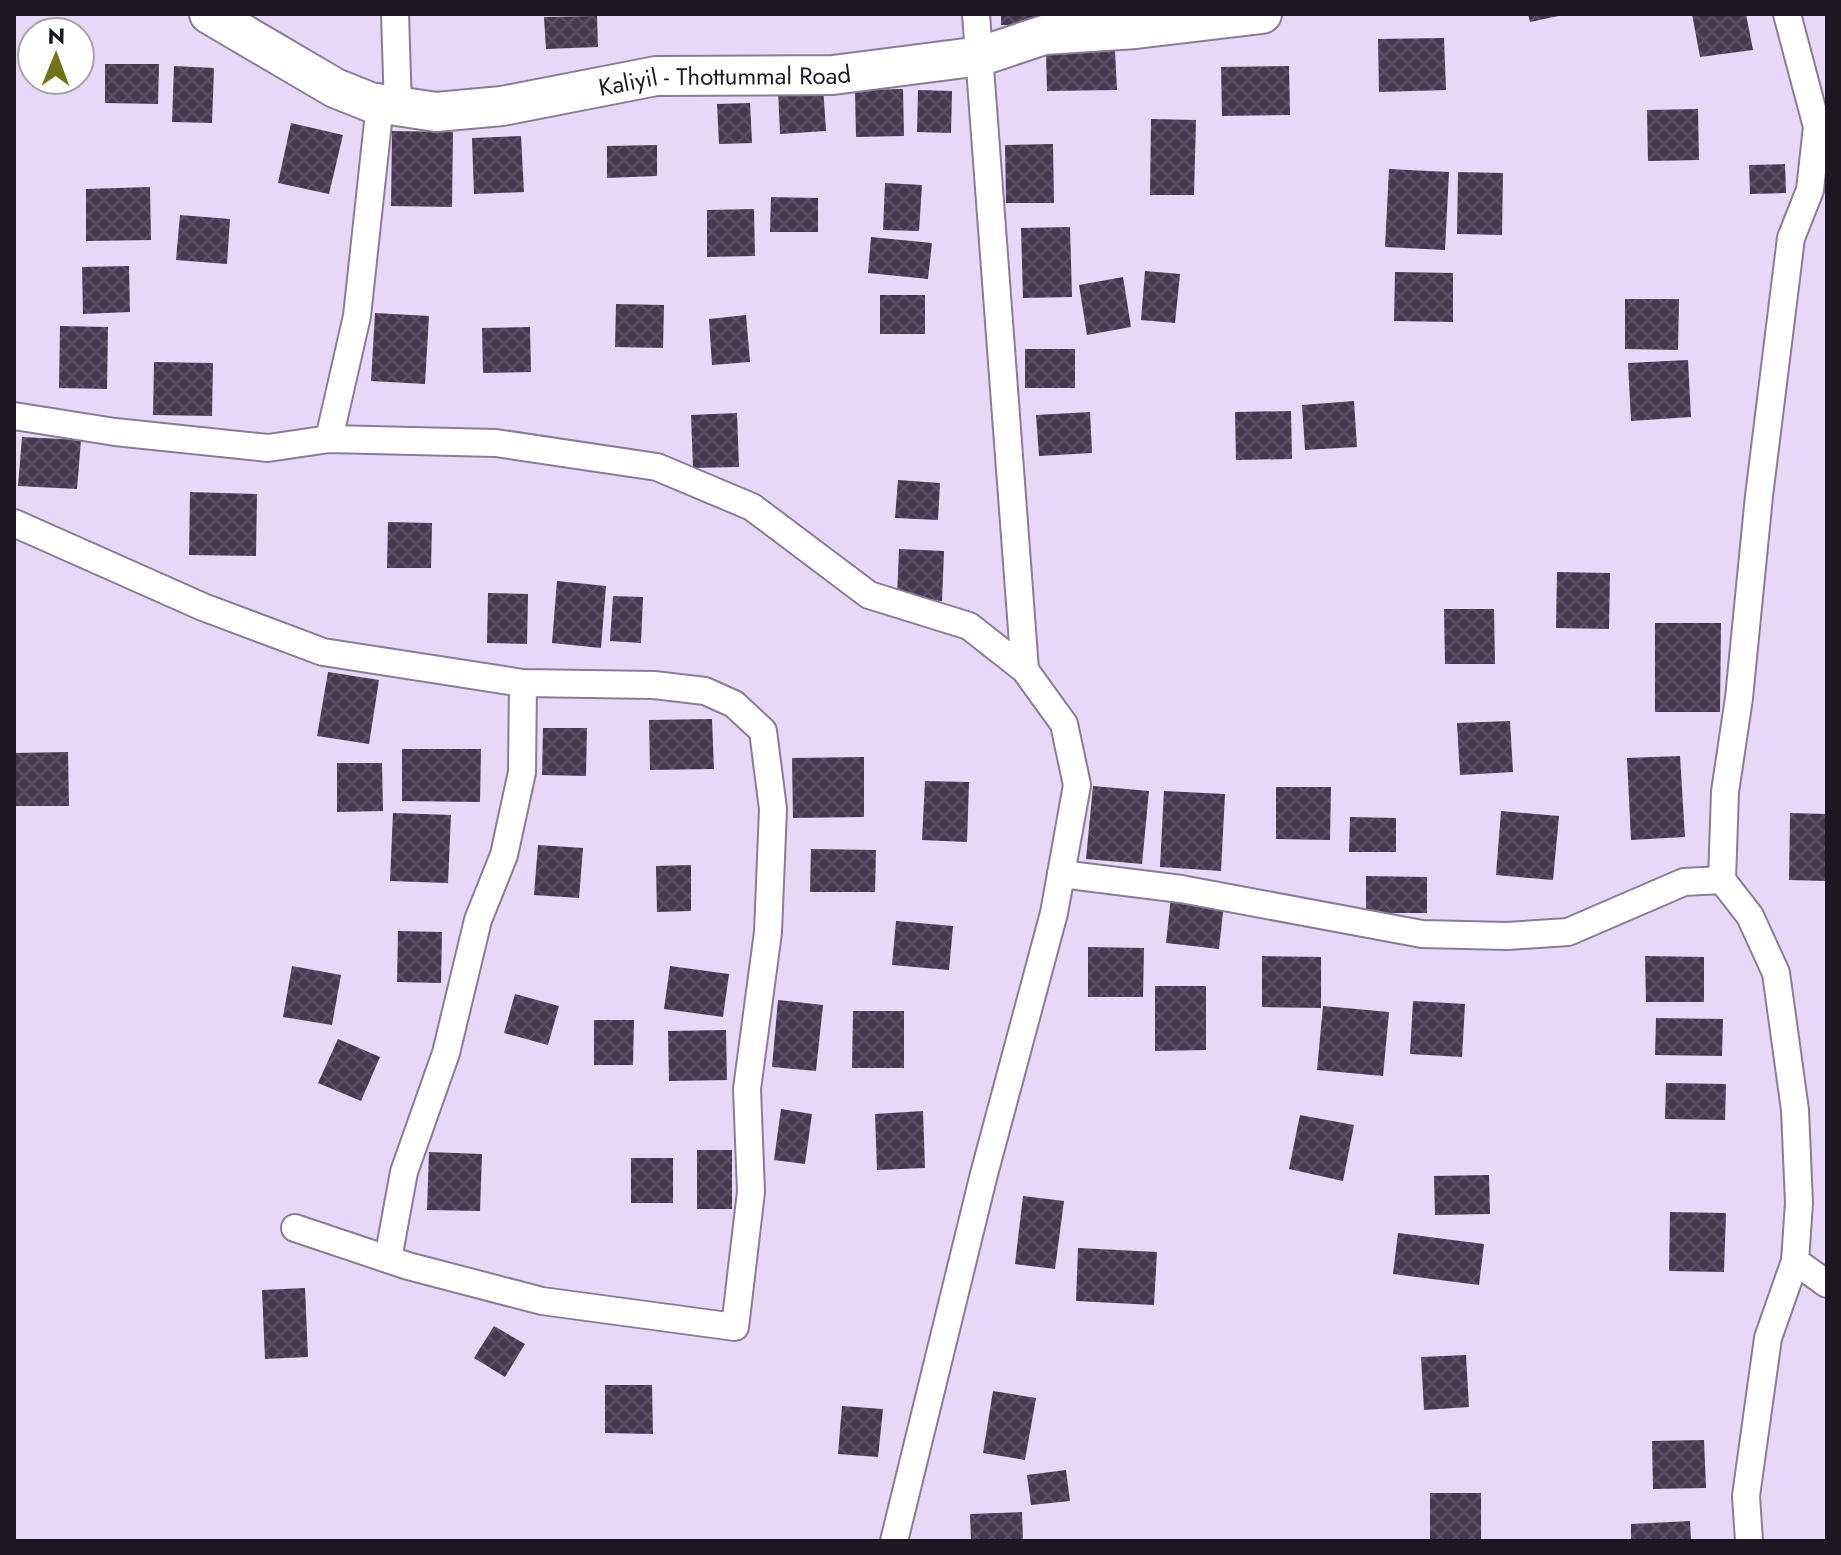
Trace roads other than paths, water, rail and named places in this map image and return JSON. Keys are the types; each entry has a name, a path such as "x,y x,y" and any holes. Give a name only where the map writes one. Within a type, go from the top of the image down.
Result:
{"main road":[{"name":"Kaliyil - Thottummal Road","path":"209,14 335,88 389,106 436,112 502,106 656,76 833,75 981,56 1044,35 1136,29 1262,14"}],"street":[{"path":"329,439 357,316 389,106 395,14"},
{"path":"976,14 1025,670"},
{"path":"1749,1541 1746,1496 1768,1338 1795,1261 1799,1203 1795,1110 1776,973 1750,916 1722,880 1725,792 1739,698 1759,496 1791,238 1810,190 1817,127 1787,14"},
{"path":"14,416 115,432 268,448 329,439 496,443 657,467 752,507 869,595 969,626 1025,670 1064,724 1077,785 1061,874 894,1541"},
{"path":"14,523 203,607 323,652 523,683 654,685 705,691 734,704 763,731 773,809 768,932 747,1089 751,1192 735,1327 542,1301 388,1259 295,1228"},
{"path":"388,1259 404,1172 446,1053 478,920 504,855 522,772 523,683"},
{"path":"1061,874 1181,889 1422,934 1507,936 1568,932 1684,882 1722,880"},
{"path":"1795,1261 1827,1284"}]}
